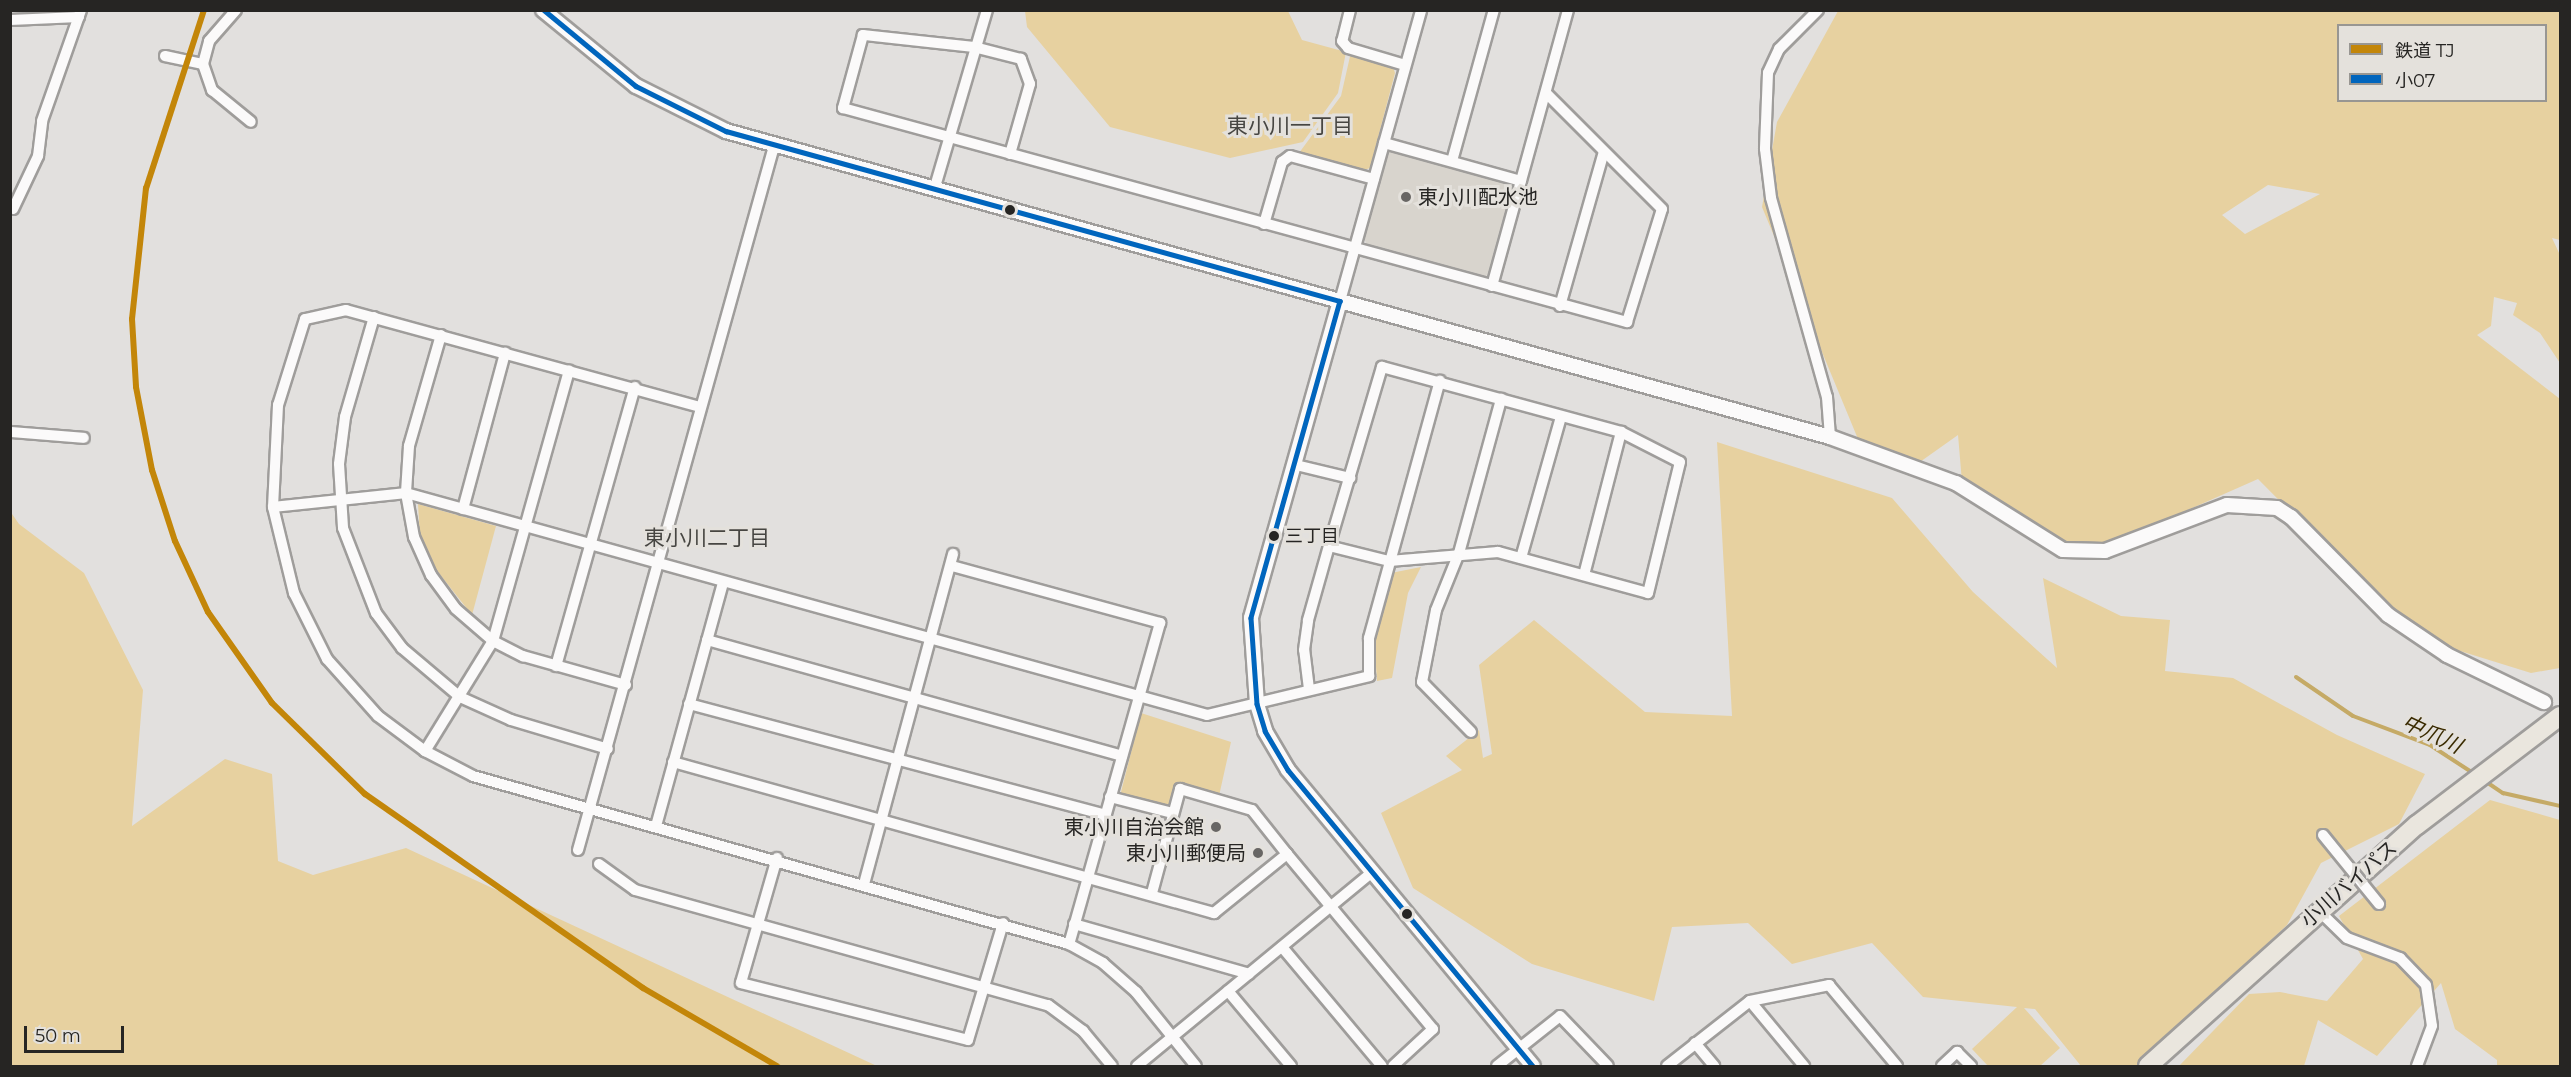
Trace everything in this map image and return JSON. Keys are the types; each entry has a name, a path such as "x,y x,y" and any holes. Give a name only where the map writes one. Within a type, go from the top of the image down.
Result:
{"highway":[{"name":"小川バイパス","path":"2148,1066 2318,910 2417,825 2560,716"}],"street":[{"path":"237,10 209,41 203,64 212,90 251,122"},
{"path":"543,10 648,94 704,123 774,146 1830,436 1956,483 2063,550 2086,553 2105,551 2227,505 2277,508 2406,629 2544,702"},
{"path":"934,189 974,47 987,10"},
{"path":"1350,10 1342,41 1348,48 1406,65"},
{"path":"1420,10 1296,465 1251,618 1257,704 1265,731 1288,770 1533,1066"},
{"path":"1452,161 1494,10"},
{"path":"1492,286 1568,10"},
{"path":"1818,10 1779,50 1768,73 1765,149 1771,198 1827,397 1830,436"},
{"path":"10,20 80,14 42,121 38,156 14,209"},
{"path":"1010,153 1030,84 1021,59 974,47 863,35 843,108 1620,323 1632,318 1662,209 1546,93"},
{"path":"165,56 203,64"},
{"path":"1384,143 1521,181"},
{"path":"578,850 626,685 700,406 774,146"},
{"path":"1560,306 1604,152"},
{"path":"1264,224 1282,162 1290,156 1374,179"},
{"path":"700,406 346,310 305,319 278,405 273,507 294,594 327,659 378,716 425,752 473,776 777,858 1070,944 1103,963 1136,992 1196,1066"},
{"path":"374,317 345,417 340,501 343,528 376,612 402,648 460,697 511,720 608,749"},
{"path":"441,335 409,446 406,494 414,537 431,575 456,609 493,641 556,666 626,685"},
{"path":"463,508 505,353"},
{"path":"1309,689 1304,650 1308,620 1329,546 1382,367 1621,432 1680,462 1648,593 1521,558 1459,553 1389,561 1329,546"},
{"path":"425,752 493,641 569,370"},
{"path":"273,507 406,494 1207,715 1369,676 1369,638 1440,381"},
{"path":"556,666 635,387"},
{"path":"1471,732 1422,682 1436,610 1459,553 1500,399"},
{"path":"1521,558 1561,417"},
{"path":"10,432 84,438"},
{"path":"1584,575 1621,432"},
{"path":"1296,465 1350,478"},
{"path":"864,884 952,566 953,554"},
{"path":"952,566 1161,623 1070,944"},
{"path":"656,826 723,582"},
{"path":"707,640 1122,756"},
{"path":"689,704 1105,815"},
{"path":"673,762 882,822 1152,893 1214,913 1287,854"},
{"path":"1152,893 1180,789 1252,810 1433,1029 1393,1066"},
{"path":"1110,797 1173,813"},
{"path":"2323,835 2379,904"},
{"path":"777,858 761,921 741,983 968,1040 987,986 1003,923"},
{"path":"600,864 635,890 761,921 987,986 1064,1015 1112,1066"},
{"path":"1137,1066 1372,872"},
{"path":"2318,910 2347,938 2400,958 2426,985 2432,1026 2417,1066"},
{"path":"1074,924 1249,974"},
{"path":"1282,947 1382,1066"},
{"path":"1667,1066 1750,1001 1829,985 1897,1066"},
{"path":"1228,991 1292,1066"},
{"path":"1750,1001 1804,1066"},
{"path":"1497,1066 1560,1016 1608,1066"},
{"path":"1695,1043 1714,1066"},
{"path":"1942,1066 1957,1052 1971,1066"}],"shaded area":[{"path":"1025,11 1288,11 1302,40 1346,52 1338,93 1303,142 1230,158 1110,127 1027,27"},
{"path":"1838,11 2560,11 2560,240 2552,238 2560,255 2560,363 2540,333 2513,315 2517,303 2494,297 2491,326 2477,335 2560,399 2560,668 2531,673 2415,637 2258,479 2129,536 2075,550 1962,482 1958,435 1910,469 1858,439 1762,207 1777,122","holes":["2268,185 2320,194 2245,234 2222,215"]},
{"path":"1351,52 1392,64 1395,73 1370,168 1364,170 1299,153 1341,96"},
{"path":"1393,150 1509,182 1513,191 1490,273 1483,278 1368,246 1364,239 1387,153"},
{"path":"1717,442 1892,498 1973,592 2057,668 2043,578 2121,616 2170,620 2165,671 2233,678 2337,735 2425,774 2399,824 2321,863 2287,925 2137,1066 2081,1066 2035,1009 2024,1008 2060,1048 2040,1066 1988,1066 1972,1049 2017,1007 1923,997 1872,943 1792,964 1748,923 1672,927 1654,1001 1532,964 1413,888 1381,813 1462,770 1446,756 1479,730 1483,758 1492,754 1479,665 1534,620 1645,712 1732,716"},
{"path":"418,504 496,526 472,615 430,562 420,537"},
{"path":"10,511 19,524 84,573 143,690 132,826 225,759 272,774 278,861 313,875 406,848 877,1066 11,1066"},
{"path":"1421,567 1408,593 1392,678 1377,681 1374,637 1391,573"},
{"path":"1141,713 1231,742 1219,796 1177,784 1170,808 1120,796"},
{"path":"2490,800 2560,820 2560,1066 2497,1066 2497,1060 2455,1029 2441,983 2377,1056 2318,1020 2304,1066 2179,1066 2249,994 2280,992 2327,1001 2363,959 2339,916"}],"waterway":[{"name":"中爪川","path":"2296,677 2353,716 2430,745 2476,775"},
{"name":"中爪川","path":"2485,781 2503,793 2560,806"}],"rail line":[{"name":"TJ","path":"204,10 146,188 132,319 136,387 152,470 175,541 208,612 272,703 365,794 643,988 777,1066"}],"transit line":[{"name":"小07","path":"544,10 636,86 726,131 1340,301 1251,618 1257,704 1265,731 1288,770 1533,1066"}],"place":[{"name":"東小川配水池","path":"1406,197"},
{"name":"三丁目","path":"1274,536"},
{"name":"東小川自治会館","path":"1216,827"},
{"name":"東小川郵便局","path":"1258,853"}],"district":[{"name":"東小川一丁目","path":"1290,126"},
{"name":"東小川二丁目","path":"707,538"}]}
